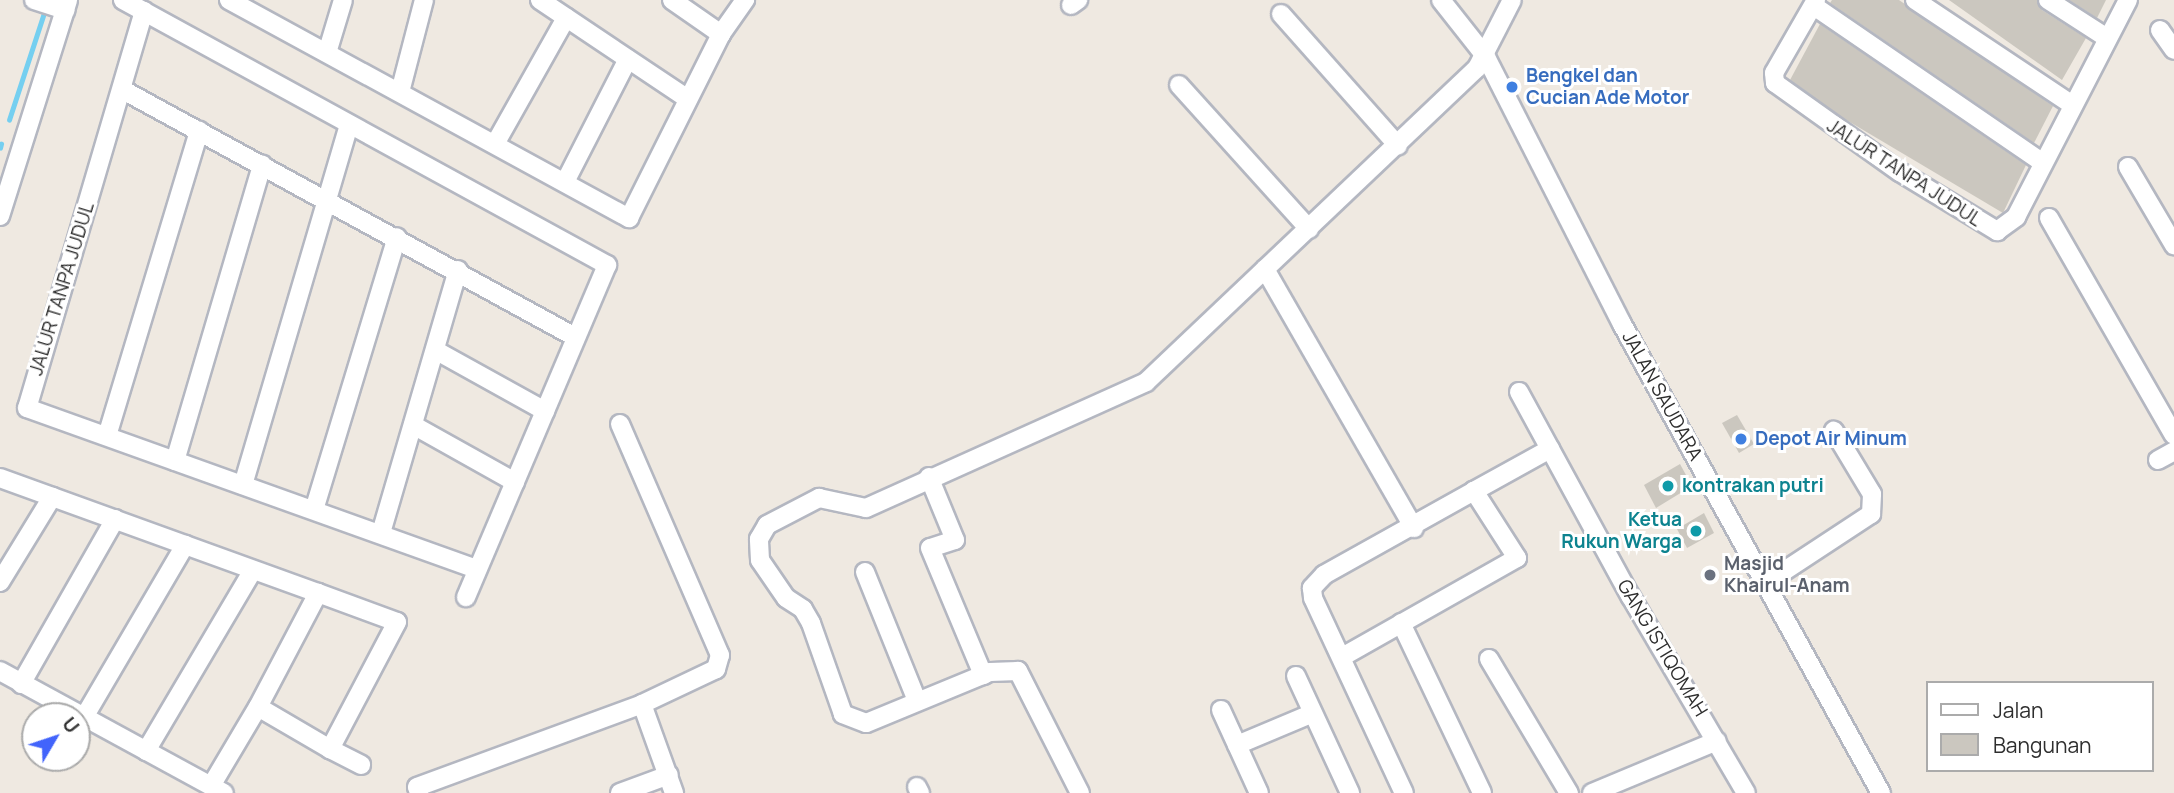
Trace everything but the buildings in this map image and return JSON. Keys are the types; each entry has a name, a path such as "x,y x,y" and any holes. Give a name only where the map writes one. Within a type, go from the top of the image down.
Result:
{"street":[{"path":"0,216 67,5 34,0"},
{"path":"122,0 607,265 466,597"},
{"path":"229,0 263,8 327,54 630,218 721,34 745,0"},
{"path":"327,54 343,0"},
{"path":"400,92 424,0"},
{"path":"540,0 688,99"},
{"path":"672,0 721,34"},
{"name":"JALAN SAUDARA","path":"1441,0 1486,57 1622,324 1881,793"},
{"path":"1080,793 1018,671 983,675 866,723 843,714 811,623 803,609 786,598 760,561 759,539 767,525 819,498 866,508 929,477 1146,382 1398,146 1486,57 1513,0"},
{"path":"1915,0 2071,104"},
{"path":"2048,0 2107,38"},
{"name":"JALUR TANPA JUDUL","path":"1815,3 1774,73 1775,83 1784,93 1997,232 2015,217 2071,104 2128,0"},
{"path":"1815,3 2043,163"},
{"name":"JALUR TANPA JUDUL","path":"144,11 123,90 27,403 31,412 107,436 477,569"},
{"path":"1281,15 1398,146"},
{"path":"495,144 566,18"},
{"path":"2160,30 2174,50"},
{"path":"565,182 628,59"},
{"path":"1179,85 1309,229"},
{"path":"123,90 458,270 575,337"},
{"path":"243,485 325,198 349,124"},
{"path":"107,436 199,131"},
{"path":"175,461 262,165"},
{"path":"2128,167 2174,245"},
{"path":"2049,218 2174,435"},
{"path":"314,510 397,237"},
{"path":"1265,269 1414,528"},
{"path":"381,533 458,270"},
{"path":"435,350 545,411"},
{"name":"GANG ISTIQOMAH","path":"1519,392 1746,793"},
{"path":"413,425 515,482"},
{"path":"419,793 417,787 642,704 716,669 720,655 621,425"},
{"path":"1766,583 1871,514 1872,494 1834,431"},
{"path":"1404,793 1313,598 1315,581 1414,528 1550,449"},
{"path":"929,477 955,540 930,548 983,675"},
{"path":"0,478 397,622 330,749"},
{"path":"1342,657 1517,558 1474,491"},
{"path":"0,582 52,497"},
{"path":"22,684 115,519"},
{"path":"91,705 185,545"},
{"path":"146,751 254,570"},
{"path":"865,572 917,701"},
{"path":"91,723 217,790 318,593"},
{"path":"1401,623 1482,793"},
{"path":"1489,659 1569,793"},
{"path":"0,671 53,702"},
{"path":"1296,676 1350,793"},
{"path":"642,704 674,793"},
{"path":"258,707 361,765"},
{"path":"1221,710 1259,793"},
{"path":"1237,745 1313,713"},
{"path":"1592,793 1717,741"},
{"path":"620,793 669,775"}],"waterway":[{"path":"9,120 46,7"},
{"path":"0,148 1,144"}],"place":[{"name":"Bengkel dan Cucian Ade Motor","path":"1512,87"},
{"name":"Depot Air Minum","path":"1741,439"},
{"name":"kontrakan putri","path":"1668,486"},
{"name":"Ketua Rukun Warga","path":"1696,531"},
{"name":"Masjid Khairul-Anam","path":"1710,575"}]}
